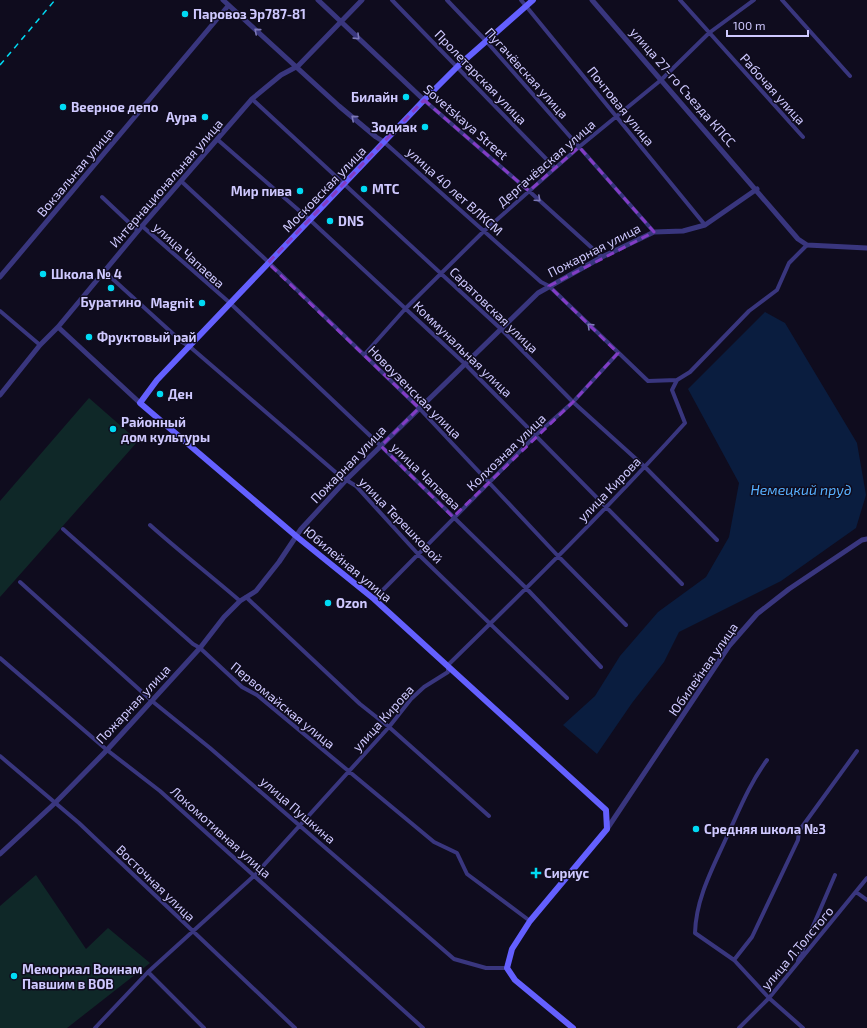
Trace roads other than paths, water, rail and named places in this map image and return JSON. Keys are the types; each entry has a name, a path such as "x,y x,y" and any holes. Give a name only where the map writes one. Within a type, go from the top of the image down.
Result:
{"main road":[{"name":"Московская улица","path":"140,403 157,380 424,100 458,66 533,0"},
{"name":"Юбилейная улица","path":"140,403 296,536 374,600 448,665 606,810 607,829 530,921 512,949 507,968"},
{"path":"507,968 515,980 573,1028"}],"street":[{"name":"улица 40 лет ВЛКСМ","path":"223,0 228,6 298,66 339,106 384,142 483,232 541,282 549,286 648,381 677,380"},
{"name":"Sovetskaya Street","path":"318,0 424,100 529,191 602,257"},
{"name":"Интернациональная улица","path":"0,395 40,345 58,327 142,226 252,99 281,75 298,66 362,0"},
{"name":"Пролетарская улица","path":"392,0 458,66 555,168"},
{"name":"Пугачёвская улица","path":"447,0 486,41 654,232"},
{"name":"Почтовая улица","path":"521,0 705,225"},
{"name":"улица 27-го Съезда КПСС","path":"592,0 798,238 807,245"},
{"name":"Рабочая улица","path":"680,0 803,137"},
{"name":"Дергачёвская улица","path":"364,355 406,308 483,232 555,168 661,80 709,33 754,0"},
{"path":"782,0 850,76"},
{"name":"Вокзальная улица","path":"0,277 228,6"},
{"name":"Саратовская улица","path":"252,99 501,329 573,402 645,467 718,540"},
{"name":"Коммунальная улица","path":"218,140 310,220 464,363 682,584"},
{"name":"Новоузенская улица","path":"181,181 419,408 558,556 626,625"},
{"name":"Пожарная улица","path":"0,854 56,803 107,750 200,648 224,617 240,601 256,591 279,562 296,536 347,479 464,363 538,293 602,257 654,232 683,231 705,225 757,189"},
{"name":"улица Чапаева","path":"102,197 138,231"},
{"name":"улица Чапаева","path":"142,226 230,303 380,446 526,588 601,667"},
{"path":"677,380 690,372 749,311 777,290 790,263 807,245 867,248"},
{"name":"улица Терешковой","path":"105,272 182,342 189,346 340,476 356,486 418,554 567,698"},
{"path":"0,311 40,345"},
{"name":"Юбилейная улица","path":"58,327 140,403"},
{"name":"Колхозная улица","path":"374,600 453,517 536,435 573,402 618,353"},
{"name":"улица Кирова","path":"95,1028 148,972 255,875 424,687 448,672 448,665 607,507 685,423 672,390 677,380"},
{"path":"150,525 240,601"},
{"name":"Первомайская улица","path":"63,528 193,644 200,648 242,687 257,695 434,842 457,853 467,874 530,921"},
{"name":"Юбилейная улица","path":"607,829 730,646 757,614 789,589 862,540 867,539"},
{"name":"улица Пушкина","path":"20,582 152,701 210,748 298,826 454,959 486,968 507,968"},
{"path":"246,597 360,704 389,727 489,816"},
{"name":"Локомотивная улица","path":"0,658 107,750 160,791 424,1028"},
{"path":"734,960 752,937 798,840 799,831 857,751"},
{"name":"Восточная улица","path":"0,756 79,823 192,932 295,1028"},
{"path":"767,760 754,777 703,892 695,933 734,960 769,998 803,1028"},
{"path":"796,966 835,875"},
{"name":"улица Л.Толстого","path":"739,1028 769,998 867,878"},
{"path":"856,892 867,900"},
{"path":"148,972 204,1028"}],"water":[{"name":"Немецкий пруд","path":"765,312 785,323 857,443 866,495 856,528 781,581 679,632 664,662 632,703 597,754 563,725 595,696 620,656 658,612 706,577 729,537 739,483 688,389"}],"railway":[{"path":"0,65 55,0"}],"place":[{"name":"Паровоз Эр787-81","path":"185,14"},
{"name":"Билайн","path":"406,97"},
{"name":"Веерное депо","path":"63,107"},
{"name":"Аура","path":"205,117"},
{"name":"Зодиак","path":"425,127"},
{"name":"МТС","path":"364,189"},
{"name":"Мир пива","path":"300,191"},
{"name":"DNS","path":"330,221"},
{"name":"Школа № 4","path":"43,274"},
{"name":"Буратино","path":"111,288"},
{"name":"Magnit","path":"202,303"},
{"name":"Фруктовый рай","path":"89,337"},
{"name":"Ден","path":"160,394"},
{"name":"Районный дом культуры","path":"113,429"},
{"name":"Ozon","path":"328,603"},
{"name":"Средняя школа №3","path":"696,829"},
{"name":"Сириус","path":"536,873"},
{"name":"Мемориал Воинам Павшим в ВОВ","path":"14,976"}]}
